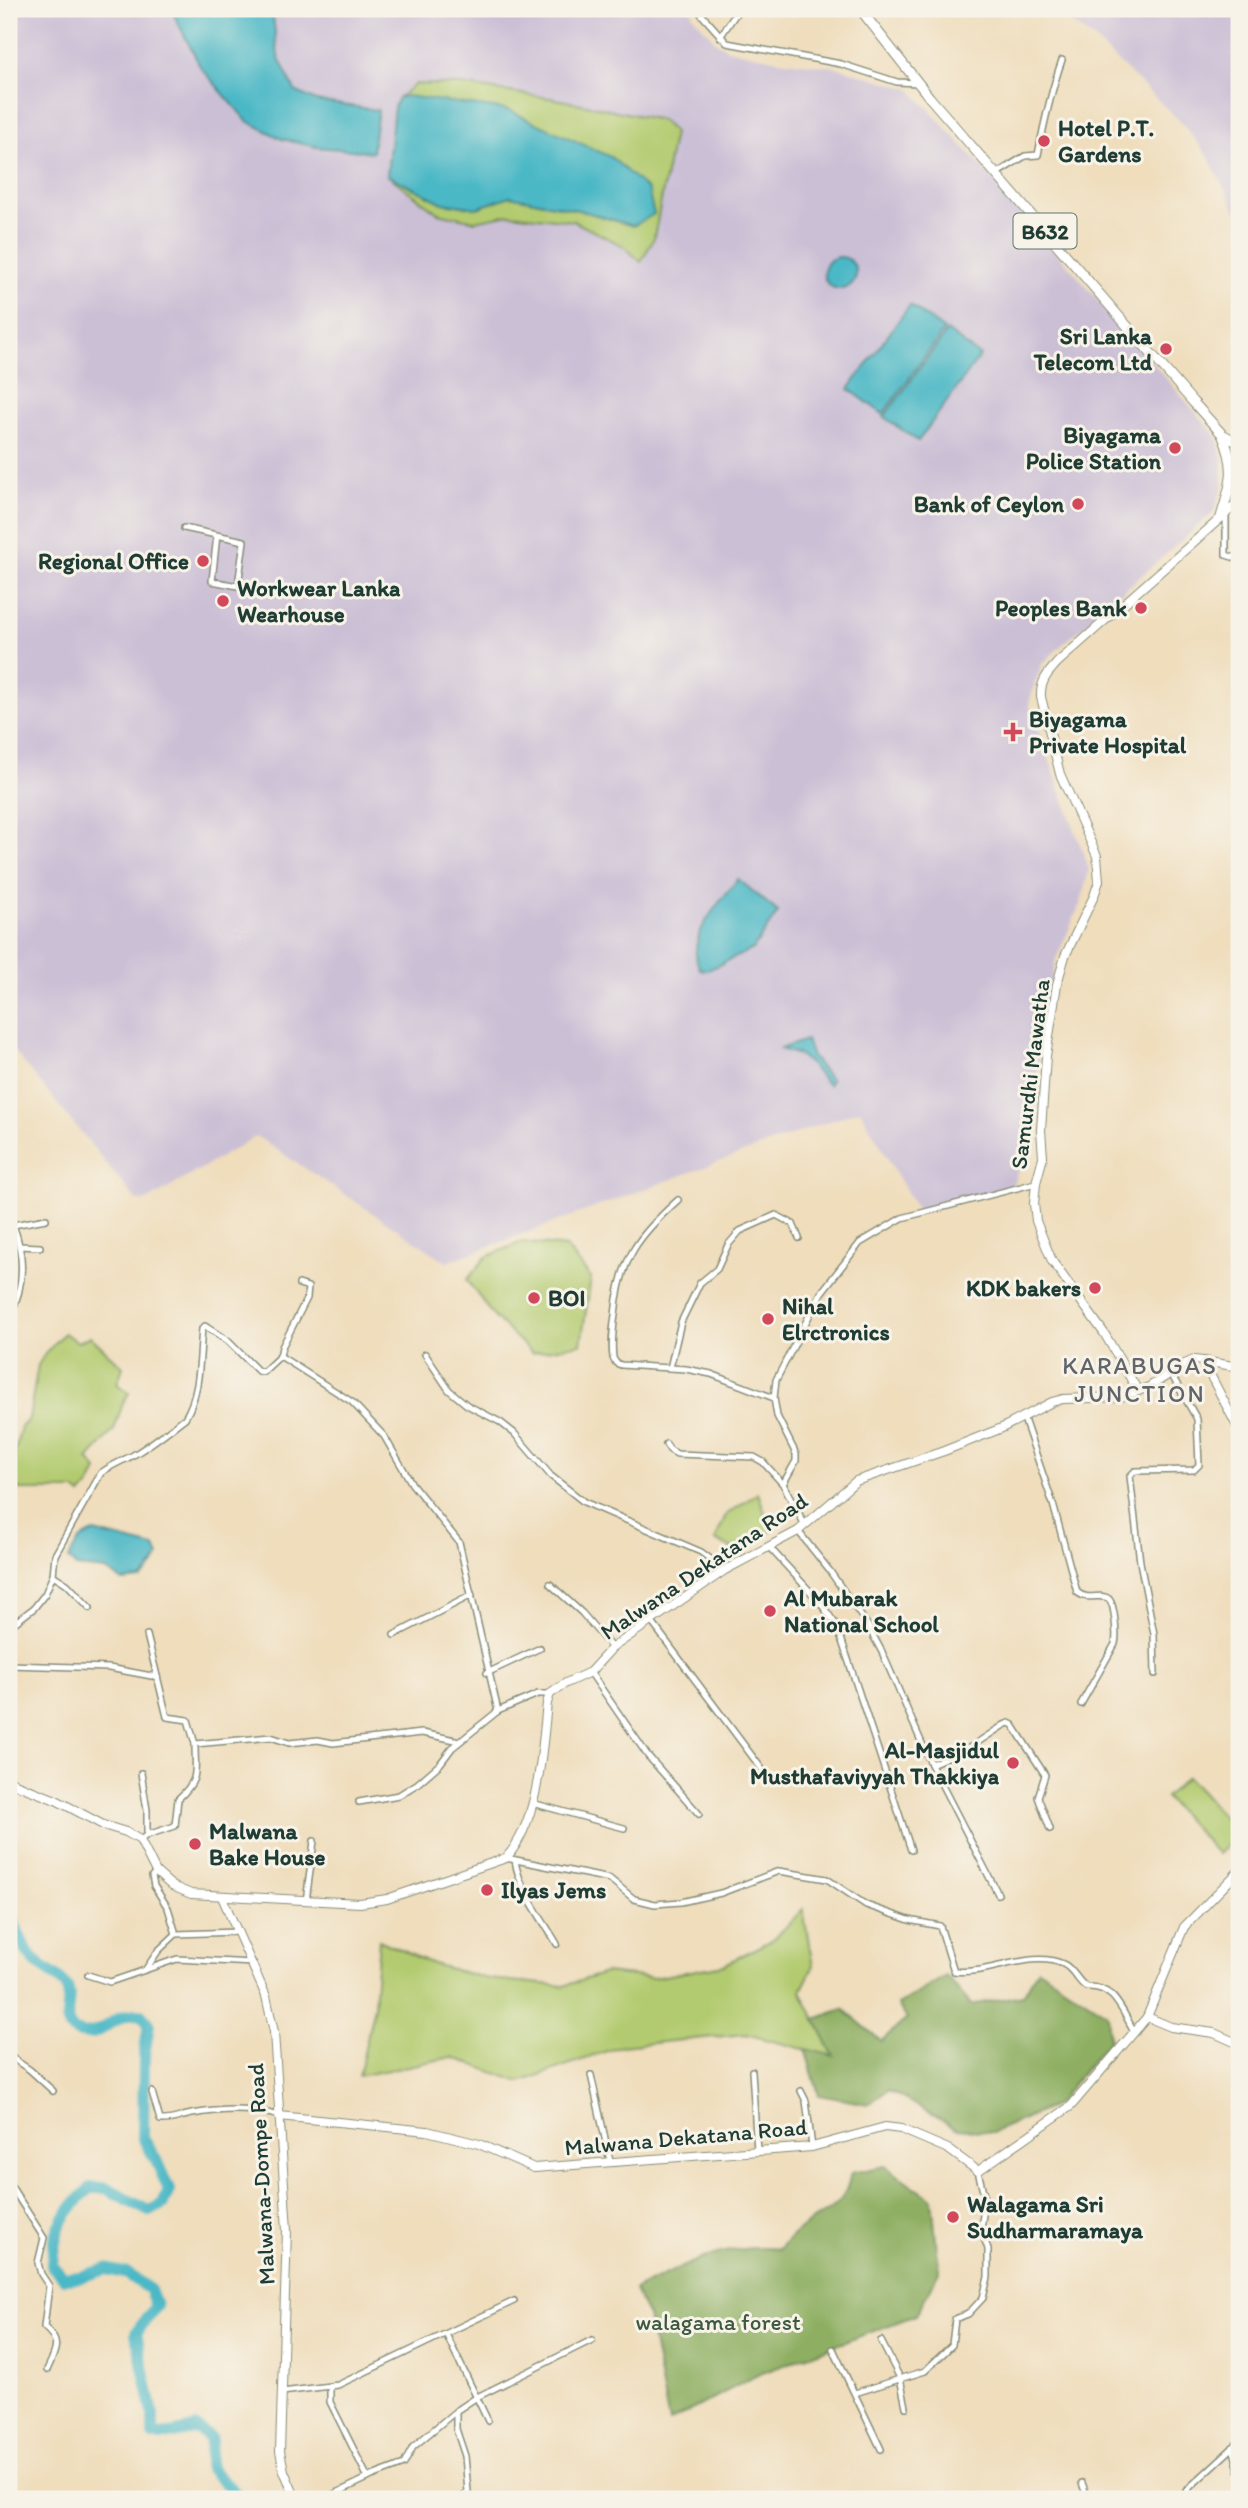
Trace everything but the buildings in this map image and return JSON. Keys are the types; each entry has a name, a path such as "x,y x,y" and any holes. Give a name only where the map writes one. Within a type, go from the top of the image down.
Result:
{"main road":[{"name":"B632","path":"860,9 996,174 1222,434 1232,457 1232,482 1224,515"},
{"name":"B632","path":"1222,434 1239,443"},
{"name":"Samurdhi Mawatha","path":"1138,1391 1104,1333 1052,1261 1036,1221 1036,1183 1043,1157 1041,1113 1046,1056 1057,984 1065,956 1099,881 1097,856 1060,774 1040,688 1044,678 1058,662 1239,502"},
{"name":"Malwana Dekatana Road","path":"550,1694 590,1672 612,1648 725,1570 802,1528 856,1481 944,1451 1002,1428 1063,1399 1121,1397 1138,1391 1194,1360 1203,1361"},
{"path":"1203,1361 1239,1367"},
{"path":"1203,1361 1239,1430"},
{"path":"9,1792 12,1781 103,1825 143,1838 156,1872 172,1886 191,1894 360,1903 387,1899 510,1859 521,1837 540,1775 550,1694"},
{"path":"978,2171 1071,2106 1147,2017 1184,1927 1239,1871"},
{"name":"Malwana-Dompe Road","path":"222,1897 266,1996 274,2032 287,2230 280,2451 284,2471 296,2499"},
{"path":"1147,2017 1171,2027 1214,2033 1239,2044"},
{"name":"Malwana Dekatana Road","path":"279,2116 453,2136 479,2144 534,2168 812,2147 885,2127 901,2129 948,2148 978,2171"}],"street":[{"path":"698,9 727,43 826,61 897,82 919,83"},
{"path":"720,37 739,9"},
{"path":"996,174 1025,156 1038,155 1045,115 1050,107 1062,60"},
{"path":"1224,515 1226,555 1239,559"},
{"path":"184,528 244,541 238,586 212,581 217,536"},
{"path":"783,1485 796,1461 796,1454 777,1416 774,1398 776,1380 821,1293 860,1243 902,1218 1036,1183"},
{"path":"9,1191 11,1225 19,1245 22,1271 20,1292 9,1317"},
{"path":"678,1200 654,1221 624,1265 617,1292 613,1358 621,1365 711,1374 774,1398"},
{"path":"670,1368 681,1322 700,1283 717,1269 728,1245 740,1231 776,1215 793,1223 799,1238"},
{"path":"11,1225 46,1219"},
{"path":"19,1245 40,1247"},
{"path":"9,1627 34,1608 45,1594 53,1575 55,1555 101,1473 109,1466 139,1452 185,1418 196,1389 202,1329 205,1326 228,1341 258,1371 263,1372 280,1356 307,1298 308,1287 299,1284"},
{"path":"425,1354 449,1390 467,1405 500,1422 514,1433 551,1476 567,1490 584,1502 701,1552 725,1570"},
{"path":"280,1356 352,1402 384,1436 412,1484 459,1542 487,1673 498,1711"},
{"path":"1155,1674 1154,1634 1140,1562 1130,1476 1135,1471 1194,1470 1199,1465 1196,1419 1171,1374"},
{"path":"1023,1416 1053,1504 1077,1591 1088,1598 1105,1597 1110,1600 1112,1607 1115,1644 1081,1704"},
{"path":"666,1444 677,1454 754,1457 763,1462 783,1485 802,1528 868,1626 882,1652 931,1763 998,1894"},
{"path":"769,1547 819,1601 837,1626 911,1850"},
{"path":"53,1575 67,1584 90,1608"},
{"path":"550,1584 582,1613 612,1648"},
{"path":"394,1635 472,1595"},
{"path":"651,1621 764,1772"},
{"path":"141,1773 147,1810 143,1838 175,1826 178,1799 192,1786 195,1778 195,1744 188,1720 167,1717 147,1635"},
{"path":"487,1673 540,1648"},
{"path":"9,1665 109,1668 157,1677"},
{"path":"590,1672 648,1756 699,1814"},
{"path":"359,1802 398,1795 417,1784 440,1764 452,1748 498,1711 538,1694 550,1694"},
{"path":"931,1763 969,1748 1004,1725 1013,1725 1045,1776 1038,1797 1050,1829"},
{"path":"195,1744 271,1737 289,1743 318,1740 333,1744 422,1733 460,1741"},
{"path":"532,1803 624,1828"},
{"path":"306,1901 314,1841"},
{"path":"510,1859 557,1944"},
{"path":"510,1859 610,1879 634,1899 655,1904 681,1902 721,1893 779,1871 827,1879 866,1905 909,1920 940,1926 954,1971 966,1973 1016,1962 1052,1960 1066,1965 1086,1987 1099,1986 1109,1991 1135,2031"},
{"path":"156,1872 152,1876 154,1886 168,1908 176,1934"},
{"path":"146,1969 158,1951 176,1934 239,1932"},
{"path":"88,1975 110,1982 177,1959 253,1964"},
{"path":"9,2056 53,2091"},
{"path":"752,2071 757,2151"},
{"path":"591,2075 610,2161"},
{"path":"802,2091 806,2101 812,2147"},
{"path":"152,2092 160,2120 168,2121 189,2114 220,2111 260,2110 279,2116"},
{"path":"855,2393 925,2371 952,2345 955,2319 968,2314 983,2298 988,2277 988,2249 981,2229 985,2200 978,2171"},
{"path":"9,2183 44,2238 38,2263 49,2286 44,2327 53,2333 56,2342 47,2370"},
{"path":"282,2392 330,2387 514,2301"},
{"path":"446,2334 488,2421"},
{"path":"324,2499 404,2464 413,2447 477,2397 592,2340"},
{"path":"881,2341 900,2378 906,2407"},
{"path":"833,2349 881,2449"},
{"path":"330,2387 330,2402 368,2478"},
{"path":"456,2411 456,2429 465,2456 468,2492 461,2499"},
{"path":"1181,2499 1190,2487 1239,2442"},
{"path":"1233,2447 1239,2470"},
{"path":"1082,2483 1088,2499"},
{"path":"1129,2499 1131,2496 1136,2499"}],"shaded area":[{"path":"9,9 691,9 693,16 716,42 727,49 778,60 836,67 910,89 994,180 1217,437 1223,462 1223,486 1213,513 1042,664 1033,689 1029,704 1089,869 1081,902 1056,959 1040,1047 1032,1136 1012,1187 919,1213 860,1110 447,1262 256,1136 147,1201 137,1201 16,1053 9,1049"},
{"path":"1052,9 1239,9 1239,216 1208,156 1184,125 1095,40"}],"green space":[{"path":"416,84 461,85 556,99 661,120 674,132 654,238 641,262 624,246 573,221 510,214 475,221 438,213 387,175 443,203 477,208 510,196 583,211 633,226 407,96 398,98"},
{"name":"BOI","path":"522,1242 566,1247 591,1278 581,1344 532,1353 495,1318 467,1280 486,1257"},
{"path":"64,1333 78,1342 90,1336 123,1367 117,1384 129,1393 114,1430 88,1459 97,1470 90,1485 81,1495 75,1490 21,1490 11,1486 9,1480 9,1467 21,1427 29,1419 38,1365"},
{"path":"758,1493 772,1531 732,1549 715,1540 726,1515"},
{"path":"1187,1777 1239,1834 1218,1854 1165,1797"},
{"path":"803,1909 813,1967 801,1991 834,2057 746,2034 621,2046 520,2082 452,2057 359,2076 374,2006 379,1940 433,1964 488,1979 564,1986 605,1973 653,1978 724,1965 775,1938"},
{"path":"1038,1969 1107,2014 1109,2040 1056,2105 994,2132 958,2129 888,2090 868,2104 819,2095 805,2049 834,2056 815,2019 843,2009 881,2041 907,2019 898,2005 946,1976 971,2005 1023,1995"},
{"name":"walagama forest","path":"885,2166 932,2199 939,2271 916,2315 757,2375 669,2422 648,2316 634,2290 686,2265 721,2253 759,2248 779,2249 801,2228 840,2201 851,2173"}],"water":[{"path":"171,9 272,9 278,56 295,91 316,101 378,110 372,152 317,147 282,139 247,121 201,68"},
{"path":"407,96 508,110 611,157 648,190 654,214 633,226 583,211 510,196 477,208 443,203 387,175 394,107 398,98"},
{"path":"840,257 851,262 856,273 851,284 840,289 829,284 824,273 829,262"},
{"path":"910,305 944,330 883,414 849,389"},
{"path":"947,331 980,356 918,441 884,417"},
{"path":"738,879 778,912 753,949 708,970 700,969 696,957 700,933 713,910"},
{"path":"806,1040 812,1057 831,1080 828,1085 799,1055 780,1049"},
{"path":"94,1532 155,1547 159,1556 141,1579 123,1581 106,1570 76,1567 69,1559 74,1549 81,1539"}],"waterway":[{"path":"9,1906 30,1956 67,1987 69,2026 81,2033 93,2033 119,2018 133,2014 141,2014 149,2024 144,2056 143,2138 169,2190 163,2204 149,2211 106,2188 90,2188 62,2222 55,2240 52,2266 64,2278 80,2277 106,2269 128,2274 150,2290 156,2306 136,2333 153,2414 153,2434 161,2436 197,2428 211,2439 209,2468 242,2499"}],"place":[{"name":"Hotel P.T. Gardens","path":"1044,141"},
{"name":"Sri Lanka Telecom Ltd","path":"1166,349"},
{"name":"Biyagama Police Station","path":"1175,448"},
{"name":"Bank of Ceylon","path":"1078,504"},
{"name":"Regional Office","path":"203,561"},
{"name":"Workwear Lanka Wearhouse","path":"223,601"},
{"name":"Peoples Bank","path":"1141,608"},
{"name":"Biyagama Private Hospital","path":"1013,732"},
{"name":"KDK bakers","path":"1095,1288"},
{"name":"BOI","path":"534,1298"},
{"name":"Nihal Elrctronics","path":"768,1319"},
{"name":"Al Mubarak National School","path":"770,1611"},
{"name":"Al-Masjidul Musthafaviyyah Thakkiya","path":"1013,1763"},
{"name":"Malwana Bake House","path":"195,1844"},
{"name":"Ilyas Jems","path":"487,1890"},
{"name":"Walagama Sri Sudharmaramaya","path":"953,2217"}],"district":[{"name":"KARABUGAS JUNCTION","path":"1140,1379"}]}
